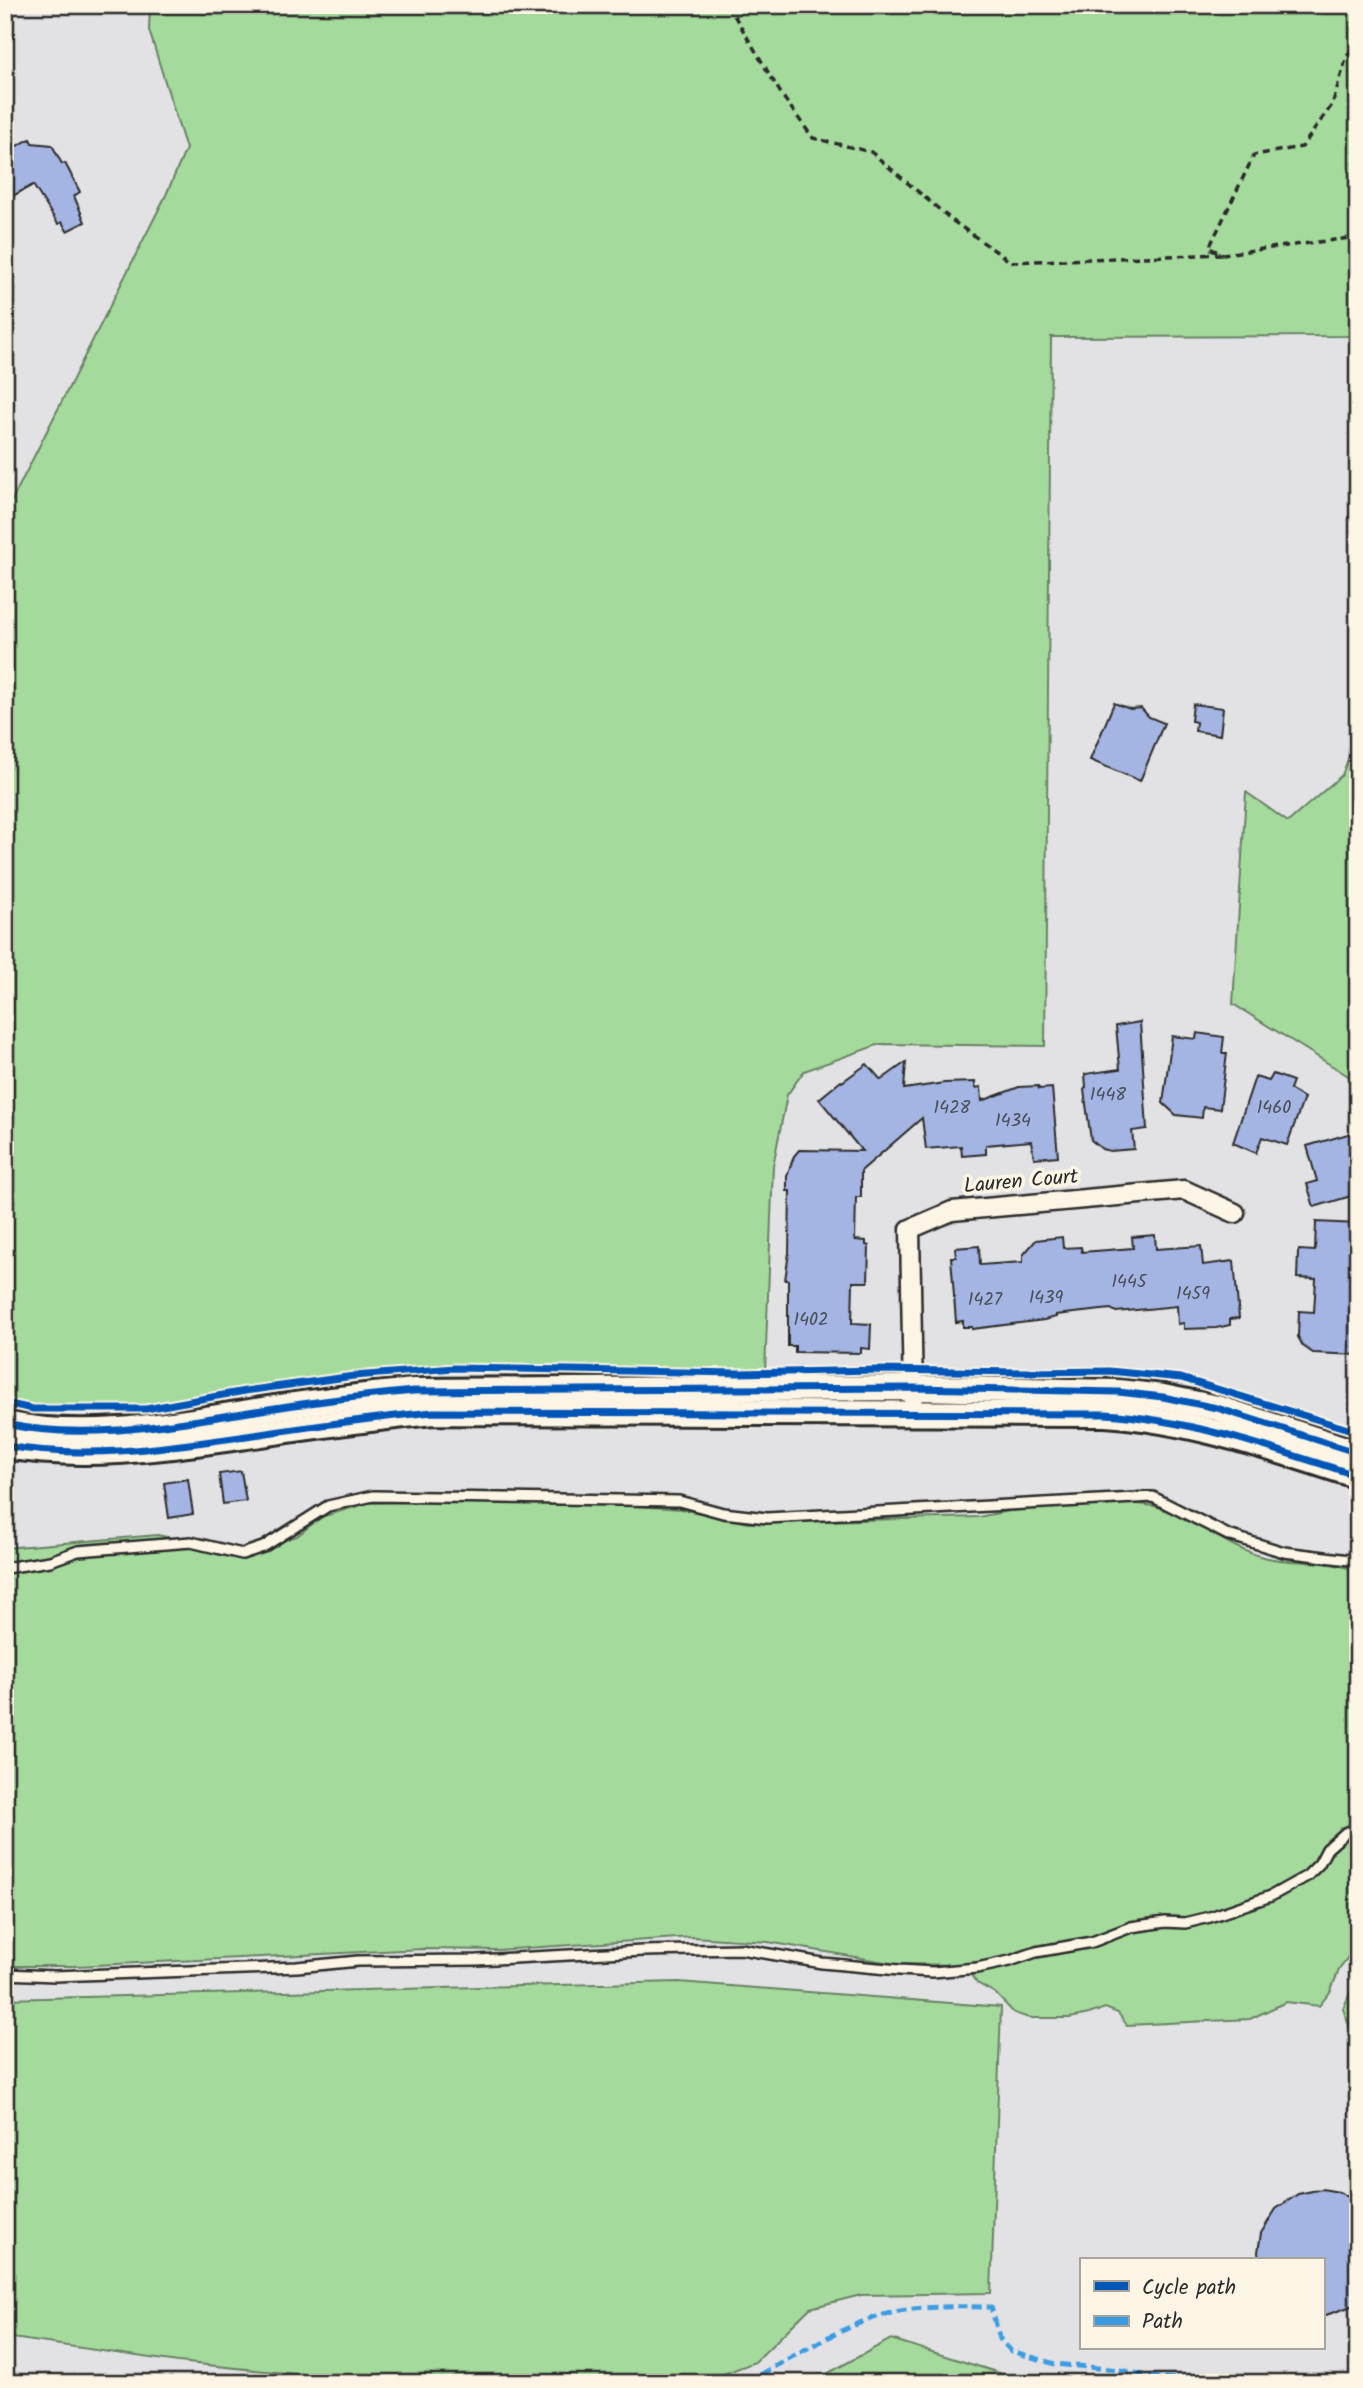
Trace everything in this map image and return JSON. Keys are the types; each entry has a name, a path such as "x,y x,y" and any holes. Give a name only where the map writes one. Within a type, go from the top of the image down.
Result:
{"main road":[{"path":"5,1424 67,1431 106,1431 414,1391 913,1388 1065,1390 1163,1397 1217,1408 1358,1453"},
{"path":"5,1446 67,1454 149,1450 358,1419 433,1412 1105,1414 1145,1417 1234,1436 1358,1476"}],"street":[{"name":"Lauren Court","path":"913,1414 910,1230 952,1211 1184,1190 1235,1213"}],"lane":[{"path":"5,1568 50,1561 78,1551 191,1542 242,1554 263,1547 328,1506 373,1496 678,1501 723,1513 767,1518 1153,1497 1228,1535 1284,1552 1358,1561"},
{"path":"5,1974 55,1976 297,1968 358,1961 477,1961 643,1951 741,1949 822,1963 899,1970 933,1972 977,1968 1046,1950 1092,1942 1131,1927 1165,1922 1185,1923 1210,1917 1270,1896 1307,1876 1319,1864 1327,1849 1345,1833 1358,1828"}],"path":[{"path":"728,5 783,97 813,138 871,152 953,221 1011,262 1223,254 1358,237"},
{"path":"1223,254 1209,248 1254,155 1302,147 1332,105 1347,56 1358,40"}],"green space":[{"path":"150,5 1358,5 1358,336 1051,337 1045,1046 880,1044 804,1071 787,1095 773,1166 765,1373 454,1368 354,1376 245,1391 146,1409 33,1409 5,1403 5,514 166,195 186,149 149,30"},
{"path":"1358,733 1358,1082 1233,1004 1246,792 1288,822 1342,775"},
{"path":"531,1499 681,1509 749,1523 980,1517 1078,1504 1155,1506 1172,1511 1227,1542 1263,1557 1323,1563 1358,1572 1358,1942 1339,1970 1330,1992 1319,2006 1286,2002 1250,2019 1127,2025 1118,2013 1105,2008 1070,2018 1029,2018 1014,2013 995,1993 977,1983 963,1965 896,1964 768,1942 693,1937 497,1950 423,1949 76,1966 5,1966 5,1548 158,1535 240,1553 297,1536 321,1517 368,1503"},
{"path":"1358,1976 1358,2048 1343,2009"},
{"path":"679,1982 1001,2007 991,2293 861,2295 810,2308 755,2362 713,2378 652,2383 304,2375 178,2362 5,2337 5,1999"},
{"path":"891,2339 1009,2376 1110,2383 810,2383"}],"building":[{"path":"30,139 32,143 52,145 62,164 65,163 80,192 74,196 85,222 67,231 62,222 58,224 33,185 5,200 5,152"},
{"path":"1114,703 1130,709 1141,708 1149,717 1164,723 1140,781 1090,760"},
{"path":"1193,704 1223,708 1220,735 1195,731 1196,722 1191,721"},
{"path":"1140,1022 1147,1129 1132,1131 1134,1149 1102,1149 1091,1140 1084,1090 1085,1074 1120,1069 1116,1026"},
{"path":"1197,1033 1224,1037 1222,1053 1227,1053 1220,1109 1203,1107 1202,1118 1176,1115 1163,1103 1172,1036 1196,1039"},
{"path":"906,1062 904,1089 975,1082 975,1088 981,1087 982,1101 1019,1087 1052,1088 1058,1156 1034,1158 1031,1141 986,1145 986,1154 962,1156 961,1146 926,1149 922,1118 861,1171 861,1197 856,1197 855,1240 866,1241 869,1246 868,1282 853,1282 852,1323 871,1324 870,1349 861,1348 861,1353 795,1352 795,1346 788,1346 788,1280 785,1280 789,1253 790,1191 787,1191 787,1176 794,1156 799,1150 862,1151 819,1099 867,1064 881,1080"},
{"path":"1273,1074 1293,1081 1290,1089 1304,1098 1287,1145 1262,1137 1256,1153 1233,1143 1255,1077 1269,1081"},
{"path":"1358,1131 1358,1194 1314,1207 1307,1184 1317,1181 1307,1146"},
{"path":"1316,1222 1358,1224 1358,1355 1313,1353 1303,1346 1298,1337 1299,1311 1314,1312 1316,1279 1297,1278 1298,1252 1315,1251"},
{"path":"1155,1235 1156,1249 1201,1246 1203,1265 1234,1261 1239,1318 1230,1319 1230,1325 1216,1328 1184,1329 1184,1323 1178,1324 1177,1306 1056,1315 1044,1320 972,1329 963,1327 963,1321 956,1322 951,1257 956,1257 955,1248 979,1246 980,1265 1023,1262 1023,1255 1036,1240 1062,1237 1063,1248 1081,1247 1082,1252 1133,1248 1132,1237"},
{"path":"241,1471 246,1501 223,1504 219,1474"},
{"path":"188,1479 193,1514 169,1518 164,1483"},
{"path":"1322,2189 1339,2192 1358,2202 1358,2301 1324,2316 1324,2258 1259,2258 1261,2233 1276,2209 1298,2194"}],"marked path":[{"path":"749,2383 822,2341 870,2319 912,2309 939,2307 991,2307 1000,2339 1011,2351 1055,2364 1120,2370 1159,2378 1222,2380 1232,2383"},
{"path":"5,2378 48,2383"},
{"path":"1336,2383 1358,2379"}],"cycle path":[{"path":"5,1403 33,1409 146,1409 245,1391 354,1376 454,1368 739,1373 876,1370 1109,1371 1181,1378 1358,1432"},
{"path":"5,1424 66,1431 127,1429 352,1397 414,1391 913,1388 1118,1392 1163,1397 1217,1408 1358,1453"},
{"path":"5,1446 68,1452 130,1450 433,1412 1105,1414 1202,1429 1358,1476"}]}
